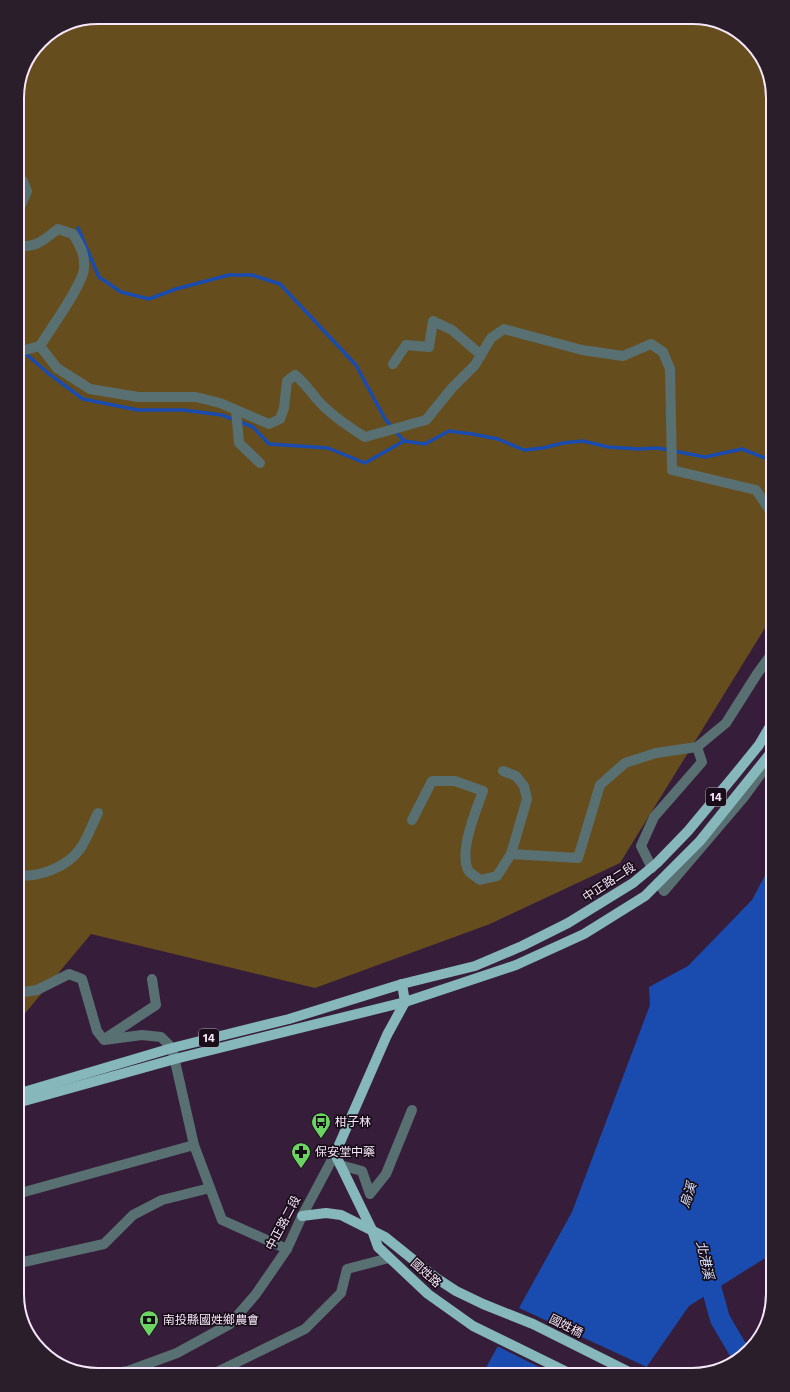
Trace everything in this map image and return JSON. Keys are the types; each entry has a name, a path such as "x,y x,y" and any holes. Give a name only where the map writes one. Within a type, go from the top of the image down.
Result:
{"main road":[{"name":"中正路二段","path":"24,1092 172,1048 289,1019 402,984 475,966 522,946 574,919 633,884 652,868 688,831 759,745 766,733"},
{"name":"14","path":"24,1101 175,1059 405,1002 516,965 584,934 645,896 700,841 766,759"},
{"path":"402,984 405,1002"},
{"name":"中正路二段","path":"335,1154 387,1035 405,1002"},
{"name":"國姓路","path":"335,1154 372,1230 378,1247 389,1258 428,1294 473,1326 559,1368"},
{"name":"國姓路","path":"302,1216 326,1213 341,1215 372,1230 436,1278 456,1291 483,1304"},
{"name":"國姓橋","path":"483,1304 533,1324 621,1368"}],"street":[{"path":"24,184 27,191 24,198"},
{"path":"24,247 41,242 58,229 73,234 82,249 84,269 78,286 35,347 24,350"},
{"path":"393,364 406,345 429,347 433,321 452,330 481,355"},
{"path":"35,347 57,368 90,389 138,397 196,397 220,403 236,412 269,424 280,419 284,408 287,381 295,375 305,384 317,399 346,425 365,438 426,420 452,388 475,365 491,338 504,329 582,350 623,356 651,344 663,352 670,369 672,470 756,490 766,505"},
{"path":"236,412 239,443 260,463"},
{"path":"511,854 578,858 600,785 625,764 656,753 697,747 726,723 766,662"},
{"path":"652,868 641,846 654,817 702,762 697,747"},
{"path":"659,882 664,891 744,797 766,767"},
{"path":"412,820 432,781 455,781 483,791 464,850 468,870 480,880 498,876 511,854 527,799 524,786 516,776 503,771"},
{"path":"24,876 49,871 67,863 80,848 98,813"},
{"path":"24,992 37,990 68,974 82,979 97,1031 104,1040"},
{"path":"104,1040 156,1005 152,979"},
{"path":"104,1040 142,1035 161,1037 172,1048 194,1145 222,1220 287,1249"},
{"path":"340,1165 362,1172 370,1194 386,1174 412,1110"},
{"path":"24,1192 194,1145"},
{"name":"中正路二段","path":"136,1368 177,1353 230,1324 256,1294 287,1249 302,1216 335,1154"},
{"path":"24,1259 104,1244 133,1215 162,1200 210,1188"},
{"path":"225,1368 305,1329 341,1293 347,1268 389,1258"}],"shaded area":[{"path":"93,24 697,24 716,28 741,42 748,49 758,65 765,84 766,98 766,626 620,863 490,924 315,988 91,934 24,1015 24,93 28,74 42,49 53,39 65,32 84,25"}],"water":[{"name":"烏溪","path":"766,873 766,1257 689,1306 646,1368 486,1368 572,1212 650,1005 649,987 688,966 752,900"}],"pier":[{"path":"517,1307 649,1368 541,1368 495,1345"}],"waterway":[{"path":"78,228 99,277 121,292 149,299 176,289 229,275 252,275 280,284 356,365 385,419 404,441"},
{"path":"24,352 48,373 83,399 138,410 183,410 222,415 253,427 269,444 328,448 365,463 404,441 425,444 449,431 498,439 524,450 583,441 608,447 638,449 658,448 705,457 742,449 766,458"},
{"name":"北港溪","path":"705,1265 720,1319 739,1351"}],"place":[{"name":"柑子林","path":"321,1139"},
{"name":"保安堂中藥","path":"301,1169"},
{"name":"南投縣國姓鄉農會","path":"149,1337"}]}
